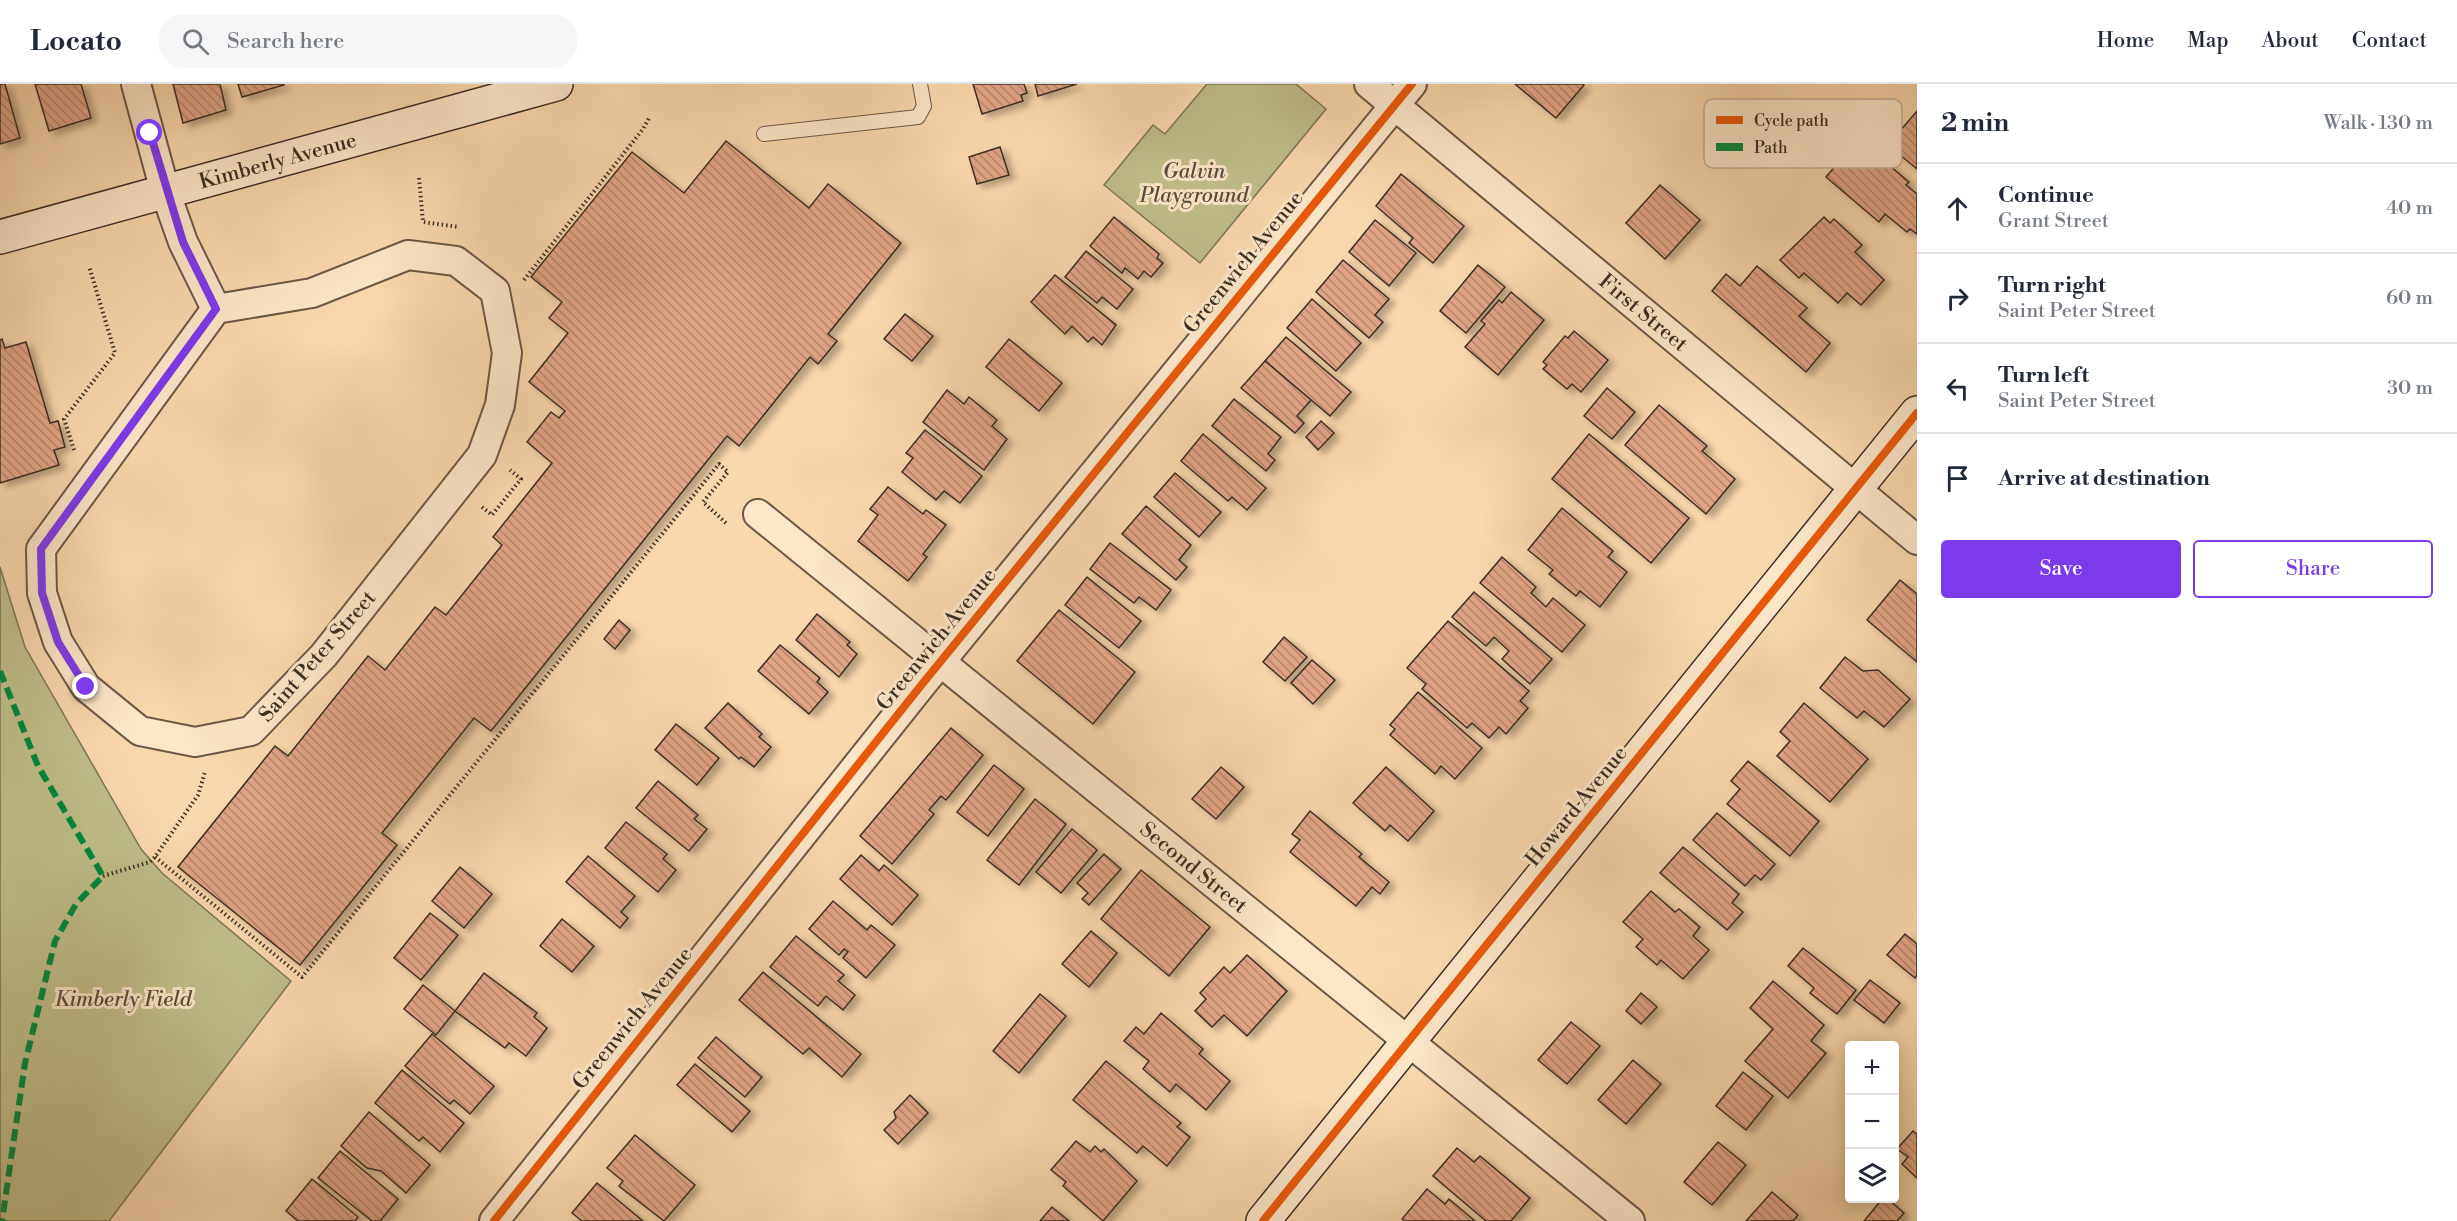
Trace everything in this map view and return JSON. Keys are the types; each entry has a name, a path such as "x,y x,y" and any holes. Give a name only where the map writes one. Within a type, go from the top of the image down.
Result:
{"main road":[{"name":"Kimberly Avenue","path":"0,237 556,84"},
{"name":"Howard Avenue","path":"1263,1221 1917,413"}],"street":[{"path":"136,84 165,191 183,242 216,309"},
{"name":"First Street","path":"1369,84 1403,94 1855,489 1917,540"},
{"name":"Greenwich Avenue","path":"499,1219 940,662 1403,94"},
{"name":"Saint Peter Street","path":"408,255 456,261 495,291 507,353 500,405 482,455 324,655 251,731 195,742 140,731 86,687 58,642 48,613 42,593 41,549 216,309 312,292 408,255"},
{"name":"Second Street","path":"758,514 1630,1221"}],"lane":[{"path":"764,134 918,117 924,106 920,84"}],"path":[{"path":"518,285 643,129 650,116"},
{"path":"68,459 74,451 64,419 115,353 89,266"},
{"path":"155,857 302,977 719,464 728,472 703,502 732,528"},
{"path":"103,876 150,862 155,857 198,795 206,768"}],"green space":[{"name":"Galvin Playground","path":"1207,84 1296,84 1326,109 1200,263 1104,185 1153,125 1165,134"},
{"name":"Kimberly Field","path":"0,567 25,647 141,849 162,873 291,981 109,1221 0,1221"}],"building":[{"path":"0,84 5,84 20,138 0,144"},
{"path":"35,84 81,84 91,118 49,131"},
{"path":"173,84 220,84 226,110 183,123"},
{"path":"238,84 284,84 284,85 242,97"},
{"path":"973,84 1024,84 1027,93 1021,95 1023,101 982,114"},
{"path":"1035,84 1077,84 1038,96"},
{"path":"1515,84 1583,84 1584,85 1556,118"},
{"path":"1917,111 1917,169 1902,157 1902,129"},
{"path":"726,141 809,208 828,184 901,243 828,334 837,341 818,364 810,357 739,446 727,436 491,731 474,718 382,833 397,845 300,965 178,867 275,746 288,756 368,656 385,670 435,607 446,615 502,545 493,537 552,463 527,442 551,412 559,418 565,411 529,382 568,333 549,318 562,302 531,277 632,152 684,193"},
{"path":"1000,147 1009,175 977,184 969,157"},
{"path":"1834,168 1892,168 1909,182 1906,185 1917,194 1917,234 1910,229 1907,232 1885,214 1879,222 1826,177"},
{"path":"1401,174 1464,226 1433,263 1409,243 1413,238 1376,206"},
{"path":"1660,185 1700,220 1665,259 1626,223"},
{"path":"1114,217 1159,254 1157,258 1163,263 1151,277 1144,271 1138,279 1125,268 1122,273 1090,246"},
{"path":"1824,217 1830,223 1834,219 1862,245 1855,252 1884,280 1861,305 1847,293 1838,303 1804,273 1799,278 1780,260"},
{"path":"1375,220 1416,253 1389,286 1349,252"},
{"path":"1086,251 1133,289 1117,309 1102,297 1097,303 1065,277"},
{"path":"1343,260 1389,299 1375,315 1383,322 1369,338 1316,292"},
{"path":"1478,265 1505,287 1466,333 1440,311"},
{"path":"1757,266 1807,308 1799,316 1830,343 1806,372 1712,291 1726,274 1740,286"},
{"path":"1055,275 1116,325 1102,345 1093,337 1088,342 1072,326 1065,334 1031,302"},
{"path":"1511,292 1544,320 1498,375 1465,347 1485,324 1481,321 1499,300 1502,303"},
{"path":"1312,299 1361,343 1336,371 1287,328"},
{"path":"905,314 933,336 912,361 884,339"},
{"path":"1574,331 1608,360 1581,392 1572,384 1567,389 1543,369 1547,365 1543,362 1565,336 1568,338"},
{"path":"1286,337 1351,392 1330,416 1265,361"},
{"path":"2,339 5,348 26,342 50,423 58,421 65,447 54,450 59,465 0,483 0,340"},
{"path":"1009,339 1062,383 1039,411 986,367"},
{"path":"1265,361 1311,400 1297,416 1304,423 1295,433 1241,388"},
{"path":"1607,388 1635,412 1612,439 1584,416"},
{"path":"947,390 964,404 969,397 997,420 992,426 1007,439 984,470 923,422"},
{"path":"1234,399 1281,437 1268,454 1275,460 1266,471 1212,426"},
{"path":"1659,405 1707,446 1702,451 1735,479 1706,514 1625,445"},
{"path":"1321,421 1334,433 1318,450 1306,437"},
{"path":"925,430 982,476 960,503 944,491 936,500 902,472 913,458 906,453"},
{"path":"1203,434 1266,488 1247,510 1232,497 1228,501 1181,461"},
{"path":"1589,434 1689,518 1651,563 1552,479"},
{"path":"1175,473 1221,512 1199,537 1154,497"},
{"path":"888,487 923,514 926,510 946,525 923,554 927,557 908,581 858,541 878,515 870,509"},
{"path":"1146,506 1191,545 1179,560 1187,567 1176,580 1122,534"},
{"path":"1562,508 1613,551 1608,557 1627,572 1600,607 1580,591 1576,596 1549,574 1553,570 1528,550"},
{"path":"1110,543 1171,590 1156,610 1139,597 1134,603 1090,569"},
{"path":"1502,557 1536,587 1531,593 1546,607 1553,598 1585,625 1562,652 1480,583"},
{"path":"1087,577 1141,621 1119,648 1065,605"},
{"path":"1900,580 1917,594 1917,662 1867,620"},
{"path":"1474,592 1552,659 1530,684 1502,659 1509,651 1494,637 1486,646 1452,617"},
{"path":"1059,610 1135,672 1093,724 1017,661"},
{"path":"817,614 850,642 847,645 857,654 839,677 796,640"},
{"path":"619,620 630,630 615,649 604,639"},
{"path":"1448,621 1529,691 1520,701 1528,708 1506,734 1499,727 1489,738 1472,723 1467,728 1422,689 1426,684 1407,668"},
{"path":"1284,637 1307,657 1285,681 1263,662"},
{"path":"780,645 820,678 817,682 828,692 809,714 758,671"},
{"path":"1845,657 1863,671 1878,670 1910,699 1884,727 1864,711 1857,718 1820,688"},
{"path":"1312,660 1335,680 1313,704 1291,683"},
{"path":"1418,692 1482,748 1455,779 1441,766 1435,774 1390,735 1395,729 1390,725"},
{"path":"728,703 762,734 759,737 771,747 754,767 741,757 739,759 705,728"},
{"path":"1804,703 1868,759 1830,802 1777,756 1790,741 1780,732"},
{"path":"676,724 719,758 697,785 655,750"},
{"path":"951,728 983,755 946,800 941,796 929,810 934,814 892,864 860,836"},
{"path":"1748,761 1819,821 1790,856 1727,804 1740,789 1731,781"},
{"path":"994,765 1024,789 988,836 957,812"},
{"path":"1221,767 1244,787 1216,819 1192,799"},
{"path":"1386,767 1434,811 1408,841 1390,825 1385,831 1353,803"},
{"path":"658,781 698,815 694,819 707,829 689,851 636,808"},
{"path":"1035,799 1066,824 1019,885 987,860"},
{"path":"1310,811 1362,854 1359,857 1389,882 1380,894 1372,887 1356,906 1290,852 1300,840 1292,834"},
{"path":"1717,813 1775,864 1761,880 1755,875 1745,886 1693,840"},
{"path":"626,822 667,854 663,859 676,870 658,892 605,848"},
{"path":"1072,829 1097,850 1061,893 1036,872"},
{"path":"1683,847 1739,894 1732,903 1743,912 1727,930 1660,873"},
{"path":"1104,854 1121,869 1089,905 1082,899 1088,893 1077,883"},
{"path":"861,855 879,871 884,865 918,895 892,925 840,879"},
{"path":"588,856 635,896 621,912 628,918 620,928 566,882"},
{"path":"460,867 492,894 464,928 432,901"},
{"path":"1141,870 1210,927 1169,976 1101,919"},
{"path":"1651,891 1675,912 1679,909 1700,927 1693,936 1709,950 1683,979 1661,960 1657,965 1636,947 1643,939 1623,922"},
{"path":"833,901 867,930 871,925 895,945 866,978 843,958 848,952 844,949 839,955 809,929"},
{"path":"430,913 458,935 421,980 394,958"},
{"path":"562,919 594,946 572,972 540,946"},
{"path":"1091,931 1117,953 1089,987 1062,964"},
{"path":"1905,934 1917,944 1917,975 1915,978 1887,955"},
{"path":"796,936 844,975 838,981 855,995 843,1010 826,996 818,1006 770,967"},
{"path":"1803,948 1856,990 1837,1014 1810,993 1814,988 1788,966"},
{"path":"1247,955 1287,991 1247,1036 1224,1015 1212,1027 1195,1011 1206,999 1200,993 1224,967 1230,973"},
{"path":"763,972 861,1054 842,1077 809,1048 803,1054 739,1000"},
{"path":"484,973 537,1013 534,1017 547,1028 526,1056 509,1043 505,1048 455,1011"},
{"path":"1870,980 1900,1003 1884,1023 1854,1000"},
{"path":"1773,981 1824,1025 1811,1041 1826,1053 1788,1098 1745,1061 1773,1029 1750,1008"},
{"path":"423,985 455,1011 436,1035 404,1009"},
{"path":"1641,993 1657,1007 1641,1024 1626,1011"},
{"path":"1040,994 1066,1016 1019,1073 993,1051"},
{"path":"1161,1013 1203,1049 1199,1054 1230,1081 1206,1110 1176,1084 1170,1092 1143,1069 1149,1061 1124,1041 1136,1027 1144,1034"},
{"path":"1571,1022 1600,1046 1567,1084 1538,1060"},
{"path":"432,1034 494,1086 470,1114 454,1100 450,1104 405,1066"},
{"path":"716,1037 762,1077 745,1097 698,1058"},
{"path":"1633,1060 1661,1084 1626,1124 1598,1100"},
{"path":"1106,1061 1181,1123 1177,1127 1190,1137 1167,1166 1143,1146 1137,1153 1073,1100"},
{"path":"695,1064 750,1111 732,1132 677,1085"},
{"path":"402,1070 464,1123 440,1152 423,1137 419,1141 375,1103"},
{"path":"1743,1072 1773,1096 1746,1130 1716,1106"},
{"path":"910,1095 928,1113 898,1144 884,1130 896,1118 894,1112"},
{"path":"369,1112 430,1165 406,1193 381,1171 367,1168 341,1146"},
{"path":"1913,1131 1917,1134 1917,1178 1902,1164 1908,1157 1899,1150 1899,1147"},
{"path":"635,1135 695,1185 664,1221 619,1186 623,1181 607,1168"},
{"path":"1076,1141 1090,1152 1095,1146 1101,1152 1104,1149 1137,1181 1103,1221 1063,1186 1066,1182 1051,1170"},
{"path":"1718,1142 1746,1165 1712,1205 1684,1182"},
{"path":"1457,1148 1474,1162 1480,1156 1530,1198 1511,1221 1486,1221 1433,1176"},
{"path":"340,1151 398,1199 380,1221 372,1221 318,1178"},
{"path":"312,1179 358,1217 355,1221 298,1221 286,1211"},
{"path":"597,1183 643,1221 582,1221 572,1213"},
{"path":"1427,1189 1445,1204 1449,1199 1475,1221 1405,1221 1402,1219"},
{"path":"1772,1192 1798,1215 1793,1221 1746,1221"},
{"path":"1879,1203 1893,1203 1904,1213 1897,1221 1864,1221"},
{"path":"1052,1207 1069,1221 1040,1221"}],"marked path":[{"path":"0,671 38,766 103,876 76,904 55,941 25,1063 2,1221"}],"cycle path":[{"path":"494,1221 923,683 1412,84"},
{"path":"1263,1221 1917,413"}],"route":[{"path":"86,687 58,642 42,593 41,549 216,309 183,242 165,191 150,133"}]}
